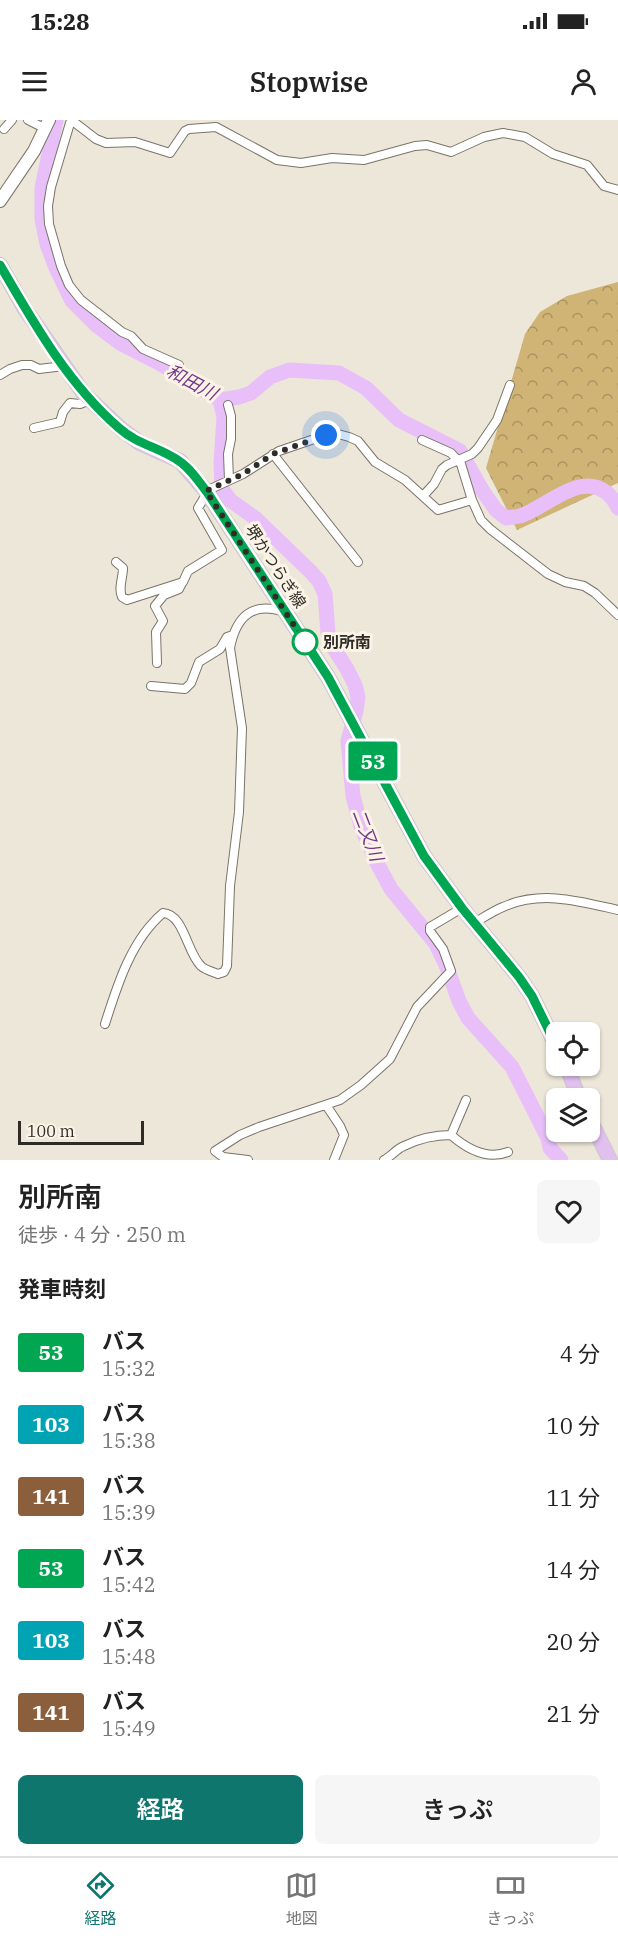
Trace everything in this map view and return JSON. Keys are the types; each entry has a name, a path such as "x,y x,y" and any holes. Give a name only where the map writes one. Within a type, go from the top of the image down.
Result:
{"main road":[{"name":"堺かつらぎ線","path":"0,265 25,309 90,400 120,429 140,443 180,461 206,492 328,677 424,856 462,908 519,977 532,996 546,1025"},
{"path":"600,1140 610,1160"}],"street":[{"path":"4,129 12,120"},
{"path":"0,201 34,151 47,122 28,120"},
{"path":"178,365 143,349 131,336 122,332 81,300 69,285 49,224 48,206 51,187 70,121 96,140 106,143 135,142 170,153 185,131 216,127 277,160 301,163 332,158 364,160 415,146 427,145 451,152 484,137 502,133 525,137 553,154 587,165 604,186 618,190"},
{"path":"0,375 22,365 31,364 39,369 64,366"},
{"path":"423,496 434,484 442,469 472,454 478,448 497,420 510,385"},
{"path":"34,428 60,422 63,412 70,403 80,404 90,400"},
{"path":"228,405 231,428 228,454 229,480"},
{"path":"157,663 156,632 163,621 155,606 164,595 179,589 188,571 222,550 198,508 206,492 243,474 273,454 326,435 338,434 358,441 379,465 399,475 438,510 472,500"},
{"path":"422,440 451,453 458,460 481,520 490,529 548,574 565,582 584,586 595,593 618,615"},
{"path":"273,454 358,562"},
{"path":"116,562 123,568 120,592 127,600 183,582"},
{"path":"105,1024 115,993 136,947 153,922 163,913 176,919 202,967 218,974 224,972 227,966 230,886 239,812 242,728 230,648 233,635 241,621 250,612 261,607 287,613"},
{"path":"151,686 185,689 191,683 199,662 220,649 227,637 233,635"},
{"path":"474,923 502,907 528,899 555,897 618,910"},
{"path":"248,1160 223,1157 215,1151 240,1135 259,1127 340,1100 362,1085 390,1059 417,1007 451,971 443,949 430,931 430,927 462,908"},
{"path":"451,1135 466,1100"},
{"path":"326,1105 344,1135 334,1160"},
{"path":"384,1160 402,1146 437,1135 451,1135 470,1151 480,1156 493,1158 508,1152"}],"green space":[{"path":"618,282 618,483 517,530 486,468 525,334 540,312 567,296"}],"waterway":[{"name":"和田川","path":"56,120 42,188 42,219 47,244 72,301 96,325 120,343 161,364 220,400 251,393 270,377 289,370 339,373 366,388 399,420 460,451 482,490 496,510 506,518 530,512 563,493 585,486 596,487 607,493 618,508"},
{"name":"二又川","path":"220,400 224,417 222,489 230,500 255,518 311,572 319,581 325,594 328,633 333,647 355,685 358,697 348,741 353,796 361,826 377,863 391,889 436,944 468,1018 512,1067 548,1138 550,1148 561,1160"}],"bus line":[{"name":"53","path":"0,265 25,309 84,394 120,429 140,443 180,461 209,495 328,677 424,856 462,908 519,977 532,996 546,1025"}],"place":[{"name":"別所南","path":"305,642"}],"route":[{"path":"305,642 206,491 243,474 279,451 326,435"}]}
